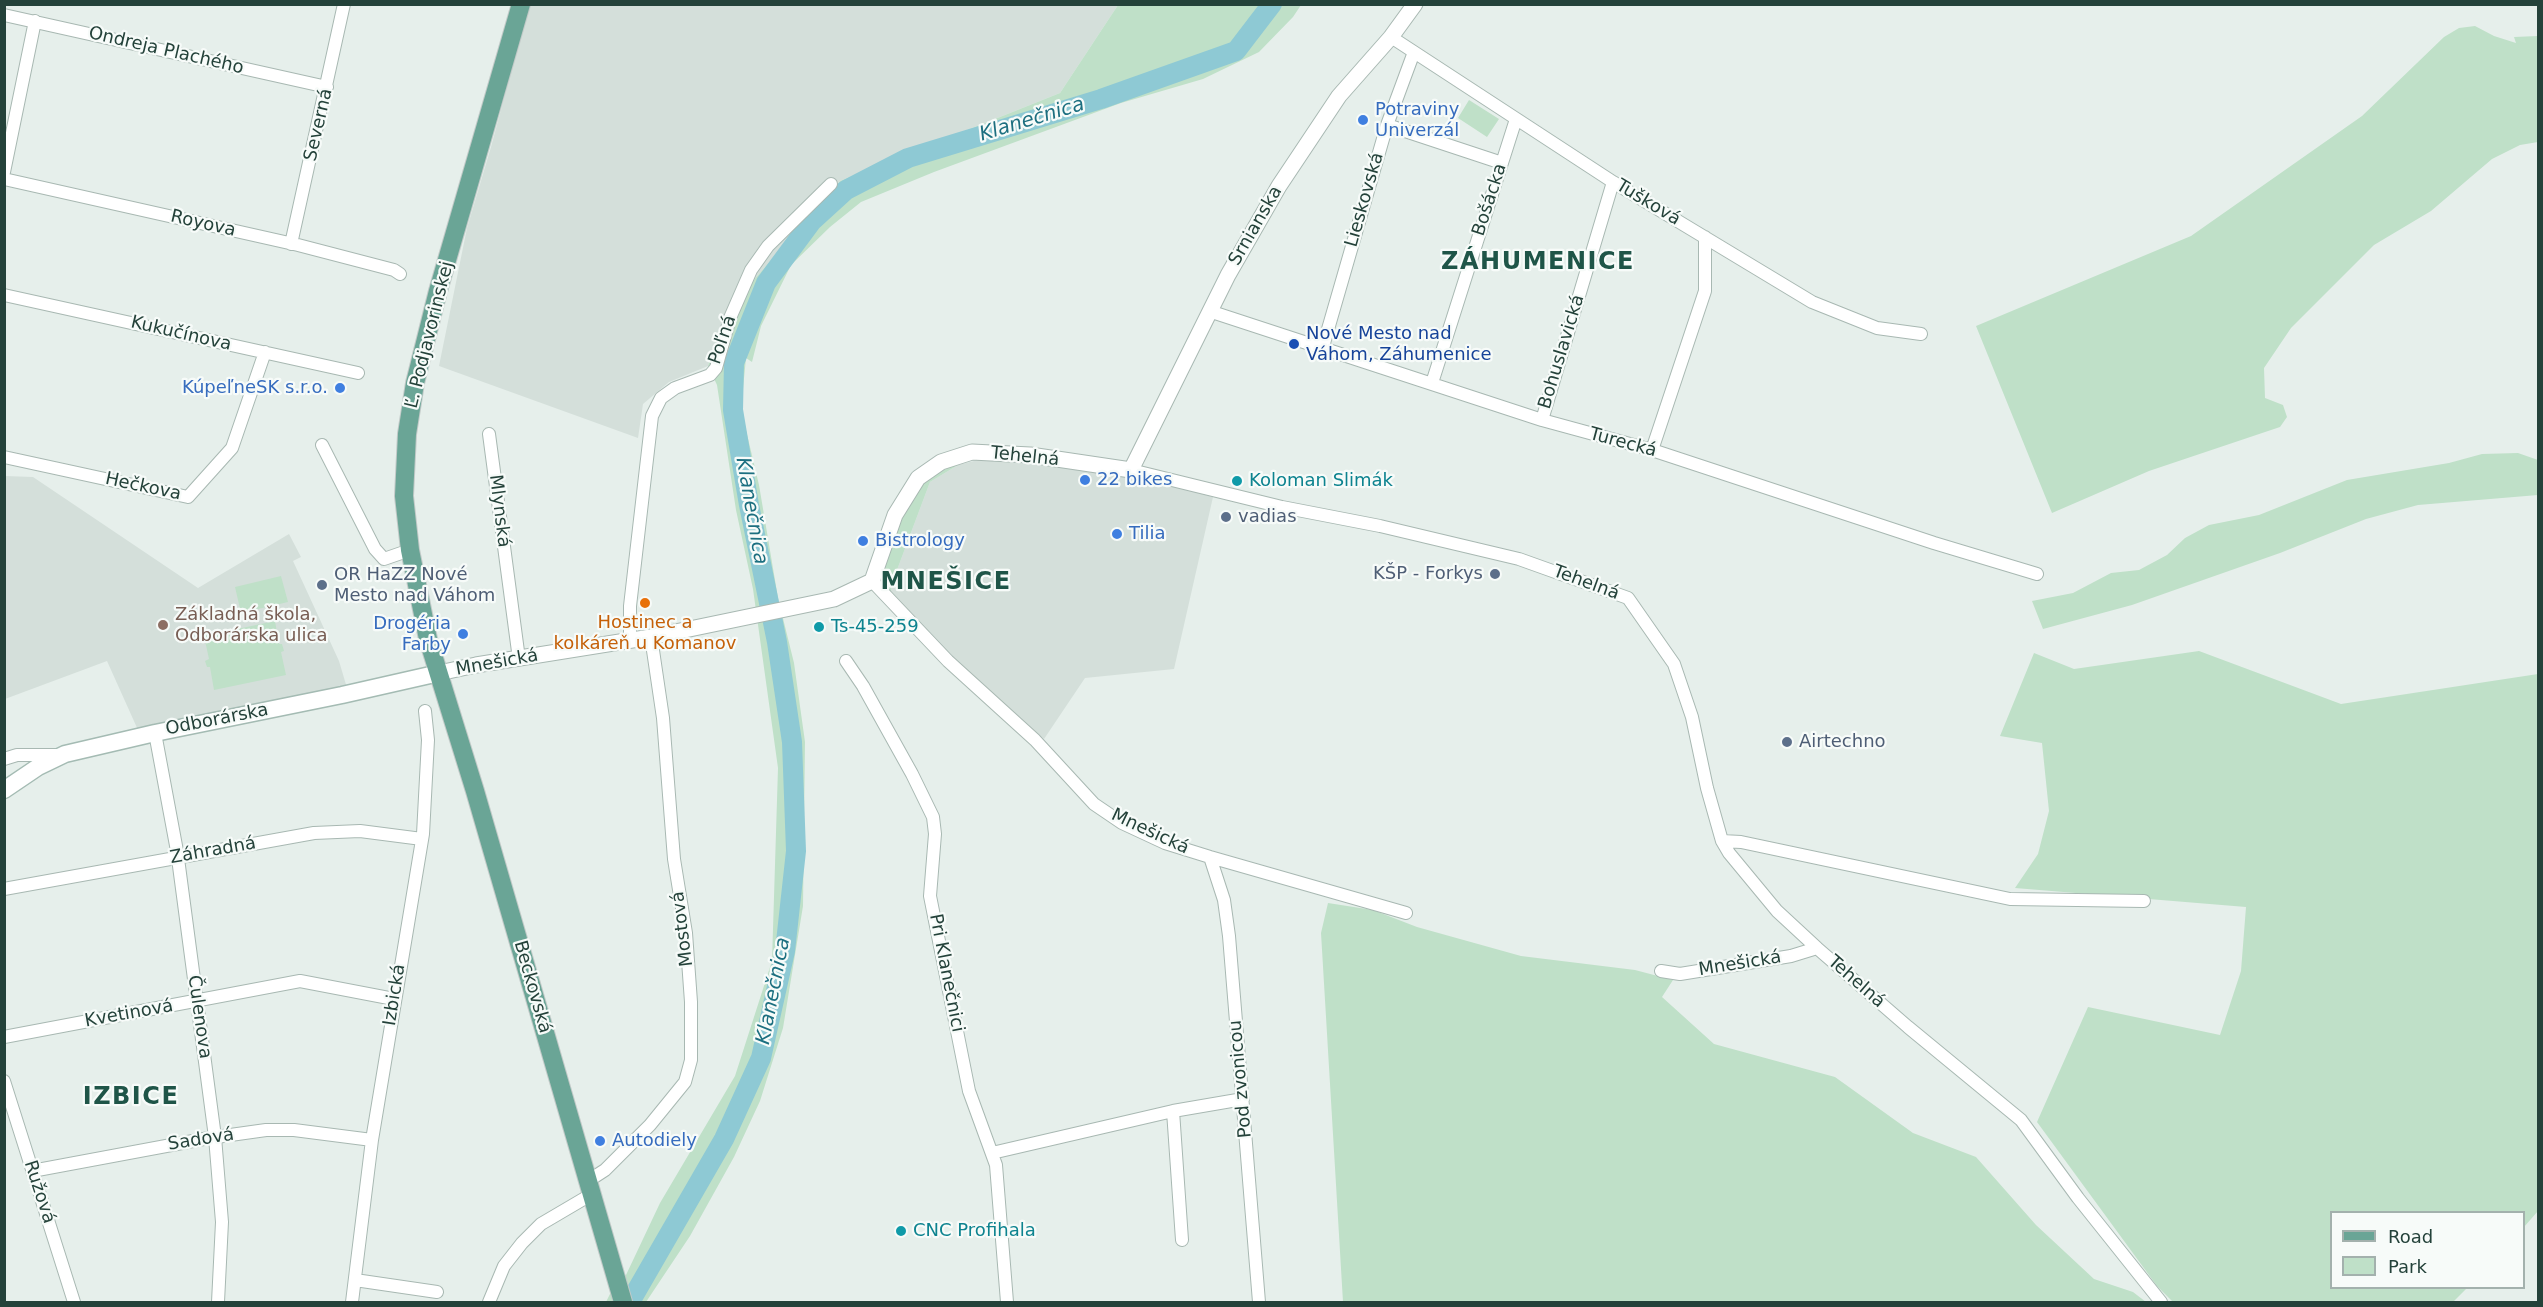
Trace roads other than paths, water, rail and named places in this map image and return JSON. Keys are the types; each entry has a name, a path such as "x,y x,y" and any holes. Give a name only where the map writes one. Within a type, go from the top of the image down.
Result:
{"main road":[{"name":"Ľ. Podjavorinskej","path":"439,673 428,639 410,550 404,496 407,434 415,383 438,291 521,4"},
{"name":"Odborárska","path":"4,790 38,767 65,754 439,673"},
{"name":"Beckovská","path":"439,673 622,1299"}],"street":[{"name":"Severná","path":"291,244 344,4"},
{"name":"Srnianska","path":"1131,470 1247,240 1306,142 1339,96 1391,37 1415,4"},
{"name":"Ondreja Plachého","path":"4,15 327,87"},
{"path":"4,172 35,21"},
{"name":"Tušková","path":"1391,37 1612,182 1812,302 1877,328 1921,334"},
{"name":"Lieskovská","path":"1322,350 1387,125 1414,52"},
{"name":"Bošácka","path":"1432,383 1516,119"},
{"path":"1387,125 1502,163"},
{"name":"Royova","path":"4,180 291,244 394,270 400,274"},
{"name":"Bohuslavická","path":"1542,420 1612,182"},
{"name":"Poľná","path":"630,640 630,606 652,416 661,398 675,388 710,375 716,368 730,318 751,270 768,246 831,184"},
{"path":"1652,450 1706,291 1705,237"},
{"name":"Kukučínova","path":"4,295 357,373"},
{"name":"Turecká","path":"1209,312 1542,420 1652,450 1934,543 2037,574"},
{"name":"Hečkova","path":"4,457 188,497 232,448 266,352"},
{"name":"Mlynská","path":"489,434 519,659"},
{"path":"322,445 375,549 384,559 410,550"},
{"name":"Tehelná","path":"872,581 895,515 918,478 941,462 972,452 1030,455 1131,470 1282,507 1380,526 1519,559 1628,598 1674,664 1692,717 1707,788 1722,842 1777,911 1908,1027 2021,1120 2078,1198 2161,1302"},
{"name":"Mnešická","path":"439,673 651,637 802,606 834,599 872,581 948,661 1035,740 1094,804 1122,823 1165,843 1406,914"},
{"name":"Mostová","path":"489,1302 504,1266 522,1242 541,1224 590,1187 650,1125 684,1082 692,1060 686,933 674,859 663,718 651,637"},
{"name":"Pri Klanečnici","path":"846,662 868,695 931,808 934,834 930,896 969,1090 976,1116 996,1166 1006,1302"},
{"name":"Izbická","path":"352,1302 372,1140 422,840 428,740 425,711"},
{"name":"Čulenova","path":"155,733 177,857 215,1137 222,1222 218,1302"},
{"path":"4,759 17,755 65,754"},
{"name":"Záhradná","path":"4,889 314,833 360,831 422,840"},
{"path":"1722,842 1741,842 2010,899 2144,901"},
{"name":"Pod zvonicou","path":"1210,857 1224,900 1228,927 1259,1302"},
{"name":"Mnešická","path":"1661,970 1680,974 1791,956 1817,948"},
{"name":"Kvetinová","path":"4,1037 300,981 394,999"},
{"name":"Ružová","path":"4,1081 74,1302"},
{"path":"992,1153 1173,1111 1243,1099"},
{"path":"1173,1111 1182,1240"},
{"name":"Sadová","path":"32,1171 215,1137 266,1130 294,1130 372,1140"},
{"path":"355,1280 437,1292"}],"waterway":[{"name":"Klanečnica","path":"630,1302 724,1139 761,1058 785,951 796,851 792,742 777,642 749,505 733,410 734,363 766,283 812,221 846,190 908,158 1101,99 1236,51 1272,4"}],"place":[{"name":"Potraviny Univerzál","path":"1363,120"},
{"name":"Nové Mesto nad Váhom, Záhumenice","path":"1294,344"},
{"name":"KúpeľneSK s.r.o.","path":"340,388"},
{"name":"22 bikes","path":"1085,480"},
{"name":"Koloman Slimák","path":"1237,481"},
{"name":"vadias","path":"1226,517"},
{"name":"Tilia","path":"1117,534"},
{"name":"Bistrology","path":"863,541"},
{"name":"KŠP - Forkys","path":"1495,574"},
{"name":"OR HaZZ Nové Mesto nad Váhom","path":"322,585"},
{"name":"Hostinec a kolkáreň u Komanov","path":"645,603"},
{"name":"Základná škola, Odborárska ulica","path":"163,625"},
{"name":"Ts-45-259","path":"819,627"},
{"name":"Drogéria Farby","path":"463,634"},
{"name":"Airtechno","path":"1787,742"},
{"name":"Autodiely","path":"600,1141"},
{"name":"CNC Profihala","path":"901,1231"}],"district":[{"name":"ZÁHUMENICE","path":"1538,263"},
{"name":"MNEŠICE","path":"946,583"},
{"name":"IZBICE","path":"131,1098"}]}
